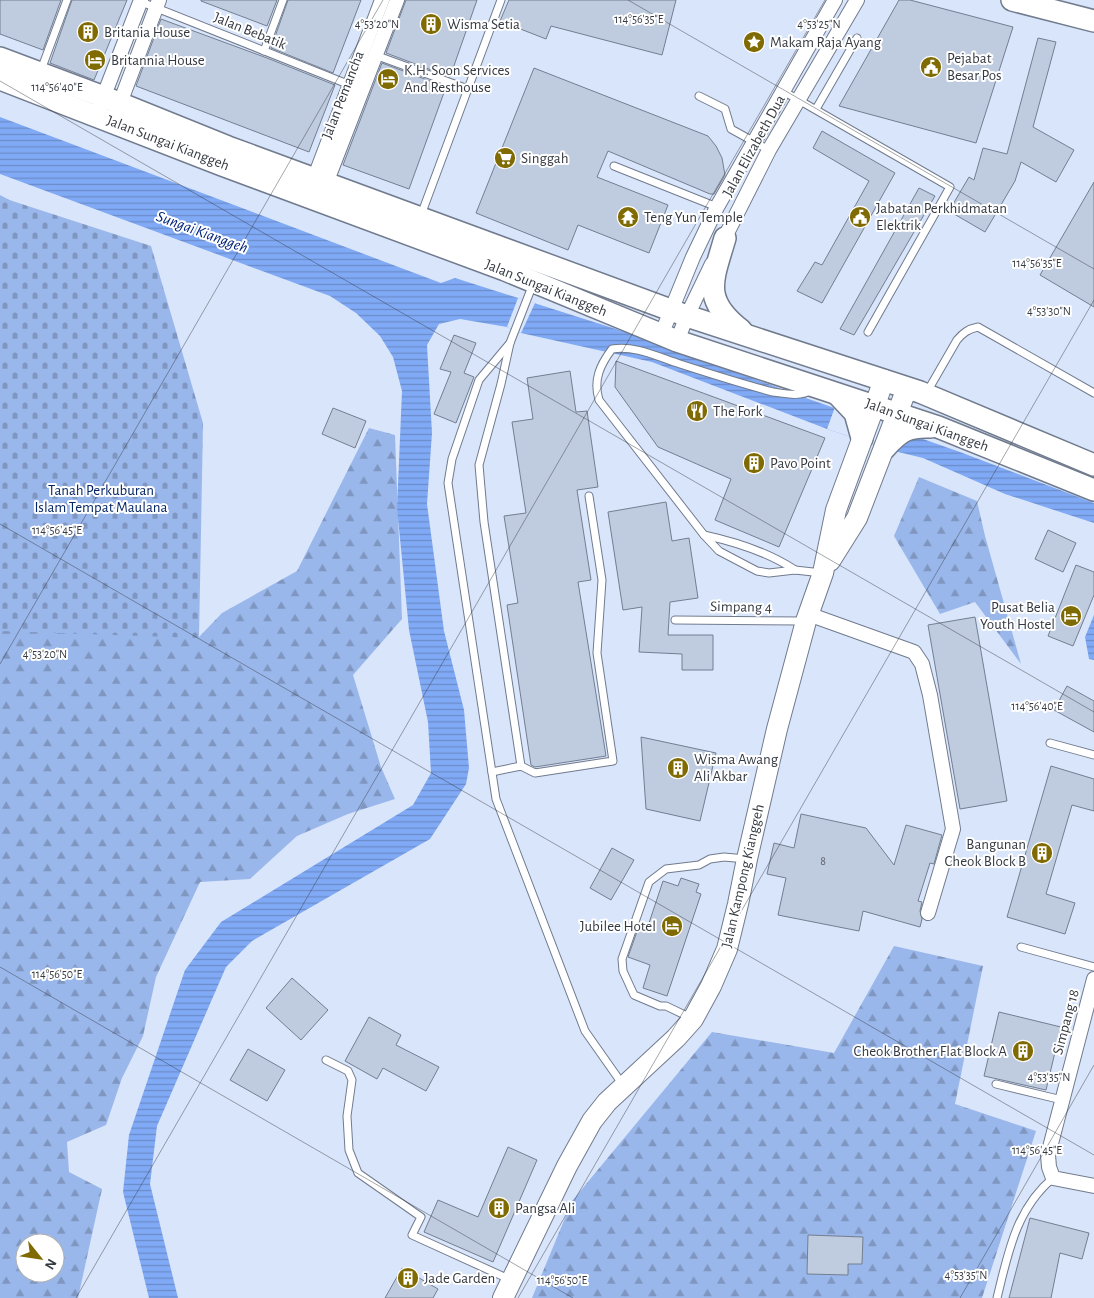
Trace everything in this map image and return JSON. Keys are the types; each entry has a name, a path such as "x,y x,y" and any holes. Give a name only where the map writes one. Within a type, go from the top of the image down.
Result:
{"main road":[{"path":"1012,0 1048,4 1094,21"},
{"name":"Jalan Sungai Kianggeh","path":"0,58 47,88 108,109"},
{"name":"Jalan Sungai Kianggeh","path":"0,79 47,88 228,147 531,289 818,391 898,423 938,427 1094,490"},
{"name":"Jalan Sungai Kianggeh","path":"317,190 420,217 679,313 916,391 1094,465"},
{"path":"725,238 712,280 715,298 721,312 750,337"},
{"path":"859,446 867,412 884,380"},
{"path":"882,456 916,391"},
{"name":"Jalan Kampong Kianggeh","path":"507,1289 592,1121 607,1102 693,1020 711,986 727,949 777,729 807,618 823,573 836,510 859,446"},
{"name":"Jalan Kampong Kianggeh","path":"823,573 857,518 882,456"}],"street":[{"name":"Jalan Pemancha","path":"317,190 350,85 382,0"},
{"name":"Jalan Pemancha","path":"317,190 397,0"},
{"name":"Jalan Elizabeth Dua","path":"669,338 679,313 693,257 717,207 835,0"},
{"name":"Jalan Elizabeth Dua","path":"679,313 725,238 769,150 857,0"},
{"path":"108,109 139,1"},
{"path":"108,109 158,4"},
{"path":"807,618 914,652 922,664 930,695 953,830 928,913"},
{"name":"Simpang 18","path":"1053,1178 1049,1167 1048,1155 1094,979"},
{"path":"1053,1178 1094,1186"}],"lane":[{"path":"47,88 67,0"},
{"path":"264,51 283,0"},
{"path":"420,217 501,0"},
{"name":"Jalan Bebatik","path":"139,1 158,4 264,51 350,85"},
{"path":"816,109 857,38"},
{"path":"375,55 468,89"},
{"path":"783,91 950,187 868,332"},
{"path":"699,96 725,109 731,129 769,150"},
{"path":"614,166 717,207"},
{"path":"521,766 484,522 479,465 510,343 531,289"},
{"path":"916,391 962,333 970,328 978,327 1094,393"},
{"path":"510,343 480,380 452,459 448,483 496,799 585,1031 624,1086"},
{"path":"818,391 789,394 773,392 648,353 622,347 612,349 601,366 596,384 599,400 719,551 757,571 769,573 795,570 823,573"},
{"path":"492,772 521,766 535,773 613,761 597,653 602,580 589,496"},
{"path":"704,534 768,555 795,570"},
{"name":"Simpang 4","path":"675,620 807,618"},
{"path":"1050,743 1094,755"},
{"path":"693,1020 666,1006 660,1006 634,995 623,971 622,959 648,882 666,869 699,865 710,859 724,857 746,859"},
{"path":"1021,946 1094,967"},
{"path":"326,1060 348,1071 352,1080 347,1129 349,1150 358,1173 421,1217 412,1235 507,1289"},
{"path":"996,1084 1062,1100"},
{"path":"997,1298 1010,1244 1017,1225 1034,1198 1053,1178"}],"green space":[{"path":"0,195 48,220 199,637 222,613 297,571 369,428 395,435 402,619 353,675 381,767 395,799 348,814 297,836 250,879 200,882 156,977 143,1036 122,1078 106,1125 67,1142 69,1172 102,1189 78,1298 0,1298"},
{"name":"Tanah Perkuburan Islam Tempat Maulana","path":"0,197 151,246 203,423 199,638 0,631"},
{"path":"919,477 977,501 1021,664 975,602 940,614 894,536"},
{"path":"894,946 983,966 955,1104 1036,1131 982,1298 532,1298 572,1201 712,1032 834,1053"}],"water":[{"name":"Sungai Kianggeh","path":"0,117 441,283 455,278 638,336 960,452 1094,503 1094,523 1005,494 923,458 886,449 827,429 652,362 521,333 507,327 460,319 439,324 427,345 432,433 427,504 444,631 464,710 469,768 466,784 430,839 252,941 226,967 157,1126 150,1184 178,1298 149,1298 123,1192 129,1135 185,970 221,922 413,805 431,773 428,722 409,630 397,508 402,391 393,357 380,336 356,313 330,296 0,174"},
{"path":"1094,615 1094,660 1089,659 1085,637"}],"pier":[{"path":"518,298 535,303 521,333 507,327"},
{"path":"835,407 896,429 886,449 827,429"}],"building":[{"path":"0,0 61,0 43,50 0,34"},
{"name":"Britania House","path":"72,0 127,0 94,80 50,63"},
{"path":"201,0 277,0 267,26"},
{"path":"288,0 361,0 333,73 271,48"},
{"name":"Wisma Setia","path":"406,0 477,0 450,77 386,53"},
{"path":"509,0 676,0 662,55 551,26 546,39 500,21"},
{"name":"Pejabat Besar Pos","path":"899,0 910,0 1013,27 976,143 839,106"},
{"path":"161,19 335,85 309,152 136,86"},
{"path":"1038,38 1056,42 1033,127 1074,150 1056,182 1021,162 1015,181 985,232 949,211 969,177 974,180 983,148 1007,154"},
{"path":"382,63 446,87 409,189 343,165"},
{"path":"534,68 708,136 722,158 725,175 714,194 710,194 608,151 597,177 668,205 649,253 578,225 568,250 476,213"},
{"name":"Jabatan Perkhidmatan Elektrik","path":"822,131 895,173 822,303 797,291 815,262 822,265 869,181 813,148"},
{"path":"1094,182 1094,307 1040,275"},
{"path":"919,188 935,196 854,335 840,329"},
{"path":"454,335 476,343 464,373 474,377 456,423 434,414 451,372 440,369"},
{"name":"Pavo Point","path":"616,361 825,438 779,547 715,520 731,479 658,447 615,387"},
{"path":"570,371 576,412 587,411 598,487 577,490 591,580 578,582 606,756 535,767 531,765 507,605 518,603 504,516 526,513 512,422 533,419 527,378"},
{"path":"333,408 366,421 355,448 322,434"},
{"path":"666,502 672,541 689,538 698,598 670,602 668,635 713,635 713,670 682,670 682,654 639,652 642,607 623,610 608,512"},
{"path":"1048,530 1076,543 1063,572 1035,559"},
{"name":"Pusat Belia Youth Hostel","path":"1076,565 1094,572 1094,595 1073,646 1048,636"},
{"path":"975,617 1007,801 960,809 928,625"},
{"path":"1067,686 1094,701 1094,732 1054,710"},
{"name":"Wisma Awang Ali Akbar","path":"641,737 716,753 700,821 646,809"},
{"name":"Bangunan Cheok Block B","path":"1051,766 1094,779 1094,811 1072,805 1046,894 1075,903 1065,934 1007,917"},
{"path":"801,814 866,828 894,865 906,825 942,835 934,864 930,863 918,901 922,902 920,927 863,911 859,931 778,915 786,878 767,874 774,843 794,848"},
{"path":"612,848 634,860 611,900 590,888"},
{"path":"681,878 699,884 696,892 701,894 667,996 643,988 650,965 628,957 640,923 648,926 663,881 678,886"},
{"path":"292,978 328,1010 301,1040 266,1008"},
{"name":"Cheok Brother Flat Block A","path":"999,1012 1061,1027 1046,1090 984,1076"},
{"path":"369,1017 401,1035 396,1045 439,1067 426,1091 383,1068 377,1079 345,1061"},
{"path":"248,1049 285,1070 267,1101 230,1080"},
{"name":"Pangsa Ali","path":"508,1147 537,1160 493,1262 424,1232 438,1200 478,1217"},
{"path":"1030,1218 1089,1233 1082,1259 1060,1253 1051,1298 1009,1298"},
{"path":"808,1235 863,1237 862,1264 848,1264 848,1275 807,1274"},
{"name":"Jade Garden","path":"402,1268 438,1289 433,1298 385,1298"}],"place":[{"name":"Wisma Setia","path":"431,24"},
{"name":"Britania House","path":"88,32"},
{"name":"Makam Raja Ayang","path":"754,42"},
{"name":"Britannia House","path":"95,60"},
{"name":"Pejabat Besar Pos","path":"931,67"},
{"name":"K.H. Soon Services And Resthouse","path":"388,79"},
{"name":"Singgah","path":"505,158"},
{"name":"Teng Yun Temple","path":"628,217"},
{"name":"Jabatan Perkhidmatan Elektrik","path":"860,217"},
{"name":"The Fork","path":"697,411"},
{"name":"Pavo Point","path":"754,463"},
{"name":"Pusat Belia Youth Hostel","path":"1071,616"},
{"name":"Wisma Awang Ali Akbar","path":"678,768"},
{"name":"Bangunan Cheok Block B","path":"1042,853"},
{"name":"Jubilee Hotel","path":"672,926"},
{"name":"Cheok Brother Flat Block A","path":"1023,1051"},
{"name":"Pangsa Ali","path":"499,1208"},
{"name":"Jade Garden","path":"408,1278"}]}
